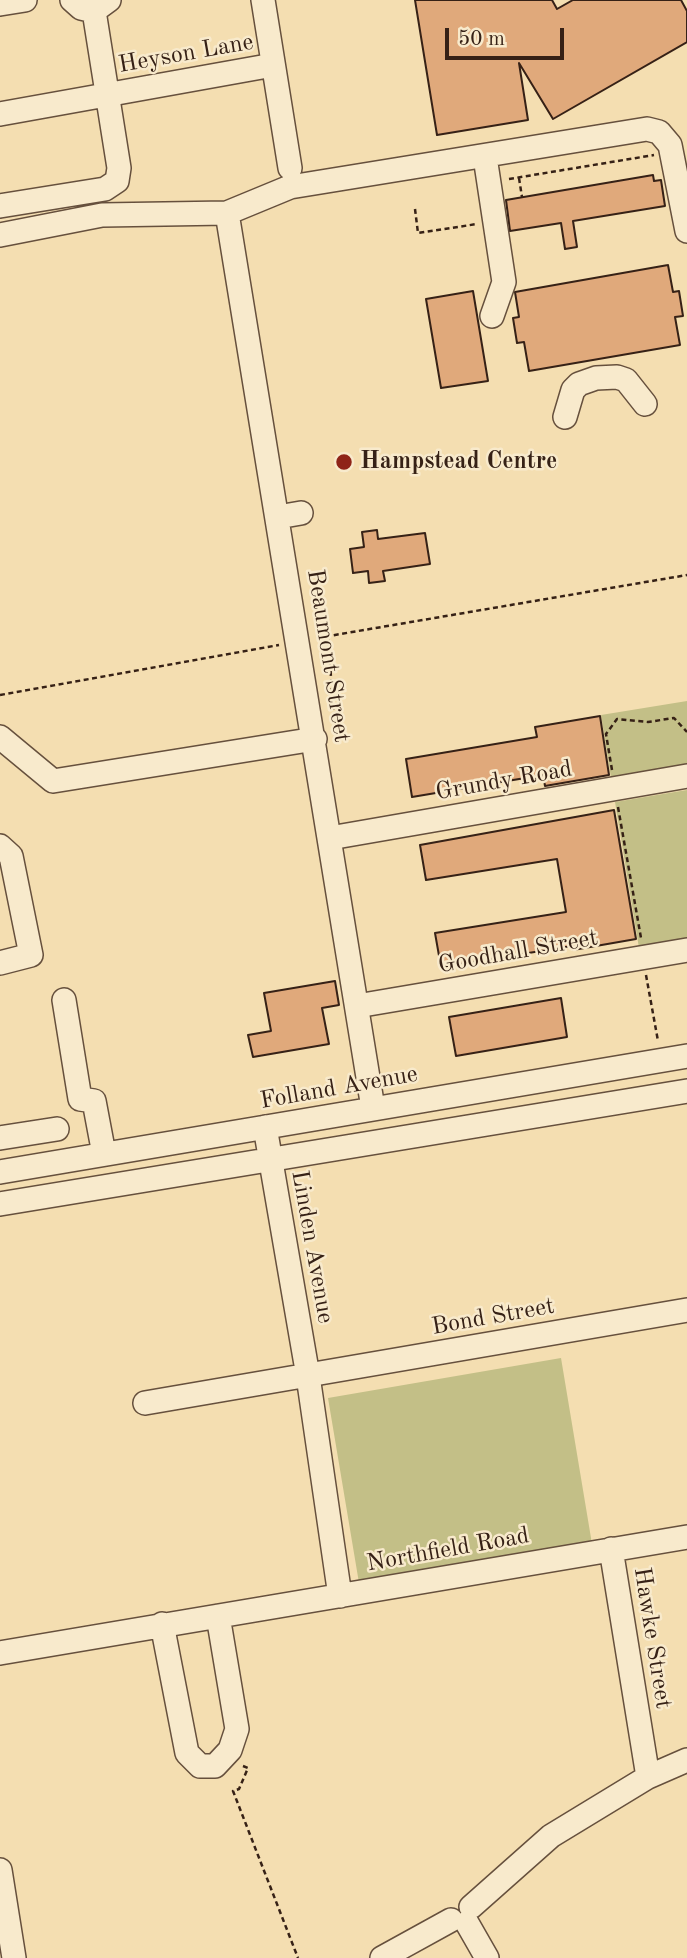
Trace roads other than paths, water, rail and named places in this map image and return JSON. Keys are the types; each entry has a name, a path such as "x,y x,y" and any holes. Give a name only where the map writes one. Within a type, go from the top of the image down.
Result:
{"street":[{"path":"0,4 25,0"},
{"path":"0,206 105,189 117,181 120,168 107,95 101,5 81,8 72,0"},
{"path":"263,0 290,168"},
{"name":"Heyson Lane","path":"0,114 273,65"},
{"path":"0,235 102,215 227,213 290,187 647,129 663,135 679,151 687,231"},
{"path":"485,157 504,282 492,316"},
{"name":"Beaumont Street","path":"227,213 298,641 325,735 330,838 357,1006 359,1065 373,1108"},
{"path":"565,417 573,390 579,384 596,378 617,377 626,380 645,404"},
{"path":"278,517 301,513"},
{"path":"0,737 53,781 325,735"},
{"name":"Grundy Road","path":"330,838 687,776"},
{"path":"0,846 11,856 31,955 0,963"},
{"name":"Goodhall Street","path":"357,1006 687,950"},
{"path":"64,1000 80,1099 94,1101 104,1154"},
{"name":"Folland Avenue","path":"0,1172 687,1056"},
{"path":"0,1204 271,1162 687,1091"},
{"name":"Linden Avenue","path":"265,1127 308,1376 340,1596"},
{"path":"0,1138 57,1129"},
{"path":"33,1132 64,1161"},
{"name":"Bond Street","path":"308,1376 687,1310"},
{"path":"145,1403 308,1376"},
{"name":"Northfield Road","path":"0,1653 687,1537"},
{"name":"Hawke Street","path":"611,1549 648,1777"},
{"path":"162,1624 187,1753 200,1766 215,1766 230,1750 237,1729 218,1616"},
{"path":"382,1958 463,1917 551,1836 648,1777 687,1760"},
{"path":"0,1870 14,1958"},
{"path":"463,1917 487,1958"}],"place":[{"name":"Hampstead Centre","path":"344,462"}]}
